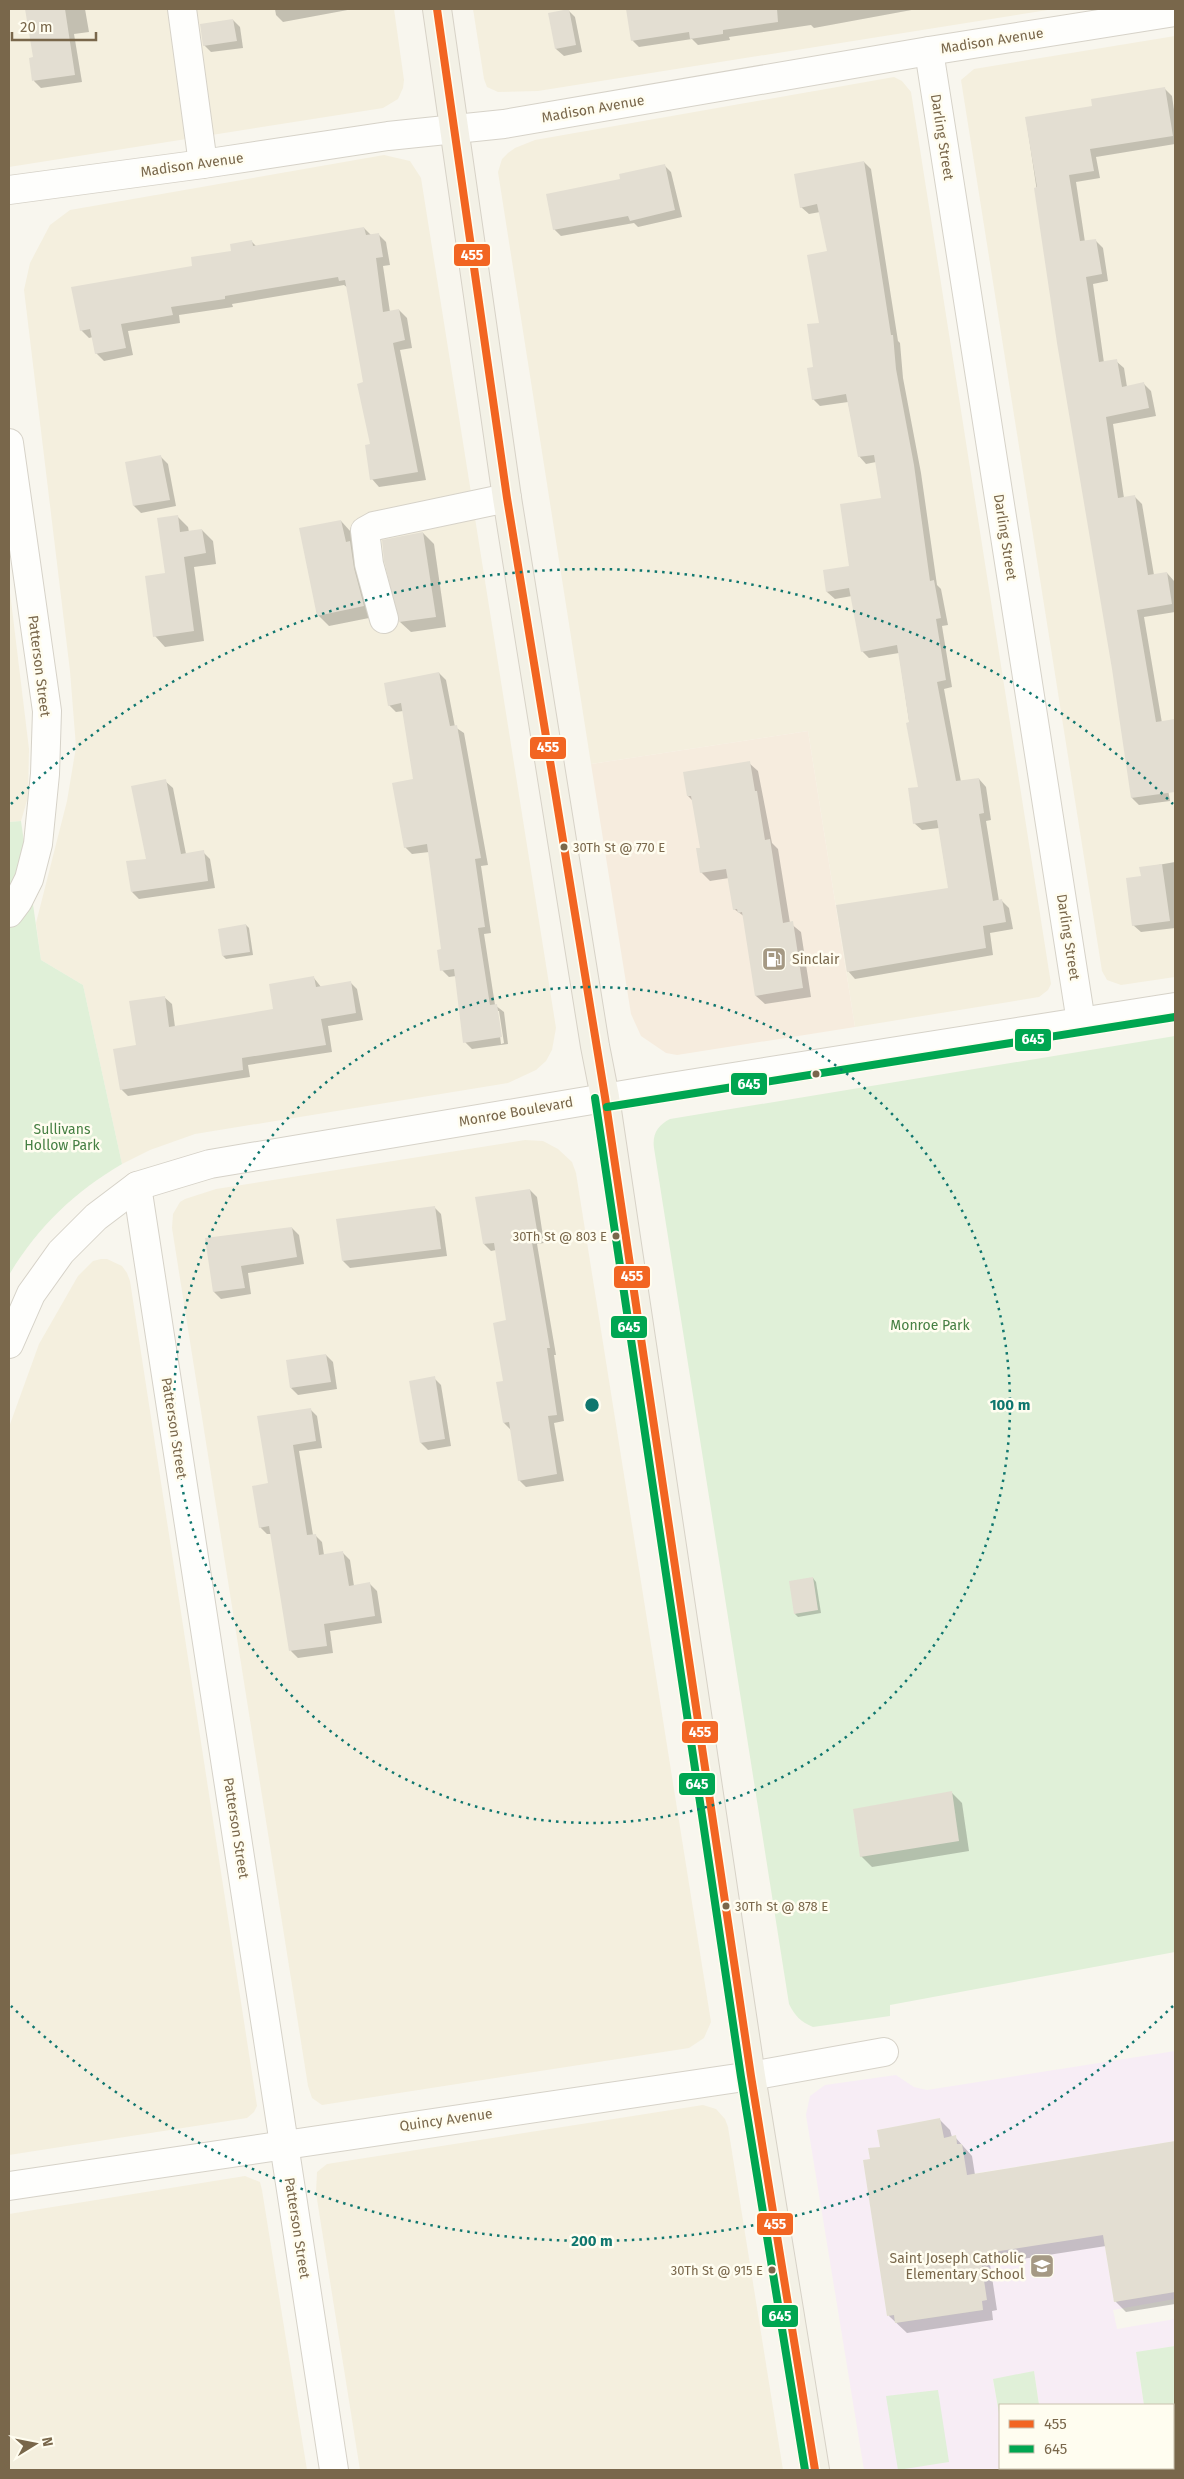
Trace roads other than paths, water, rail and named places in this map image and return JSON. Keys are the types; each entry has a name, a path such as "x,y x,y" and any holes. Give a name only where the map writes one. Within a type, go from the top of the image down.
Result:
{"main road":[{"path":"437,9 456,129 507,498 593,1036 606,1097 751,2076 815,2470"}],"street":[{"path":"182,9 204,164"},
{"name":"Madison Avenue","path":"9,190 204,164 388,136 504,124 929,51 1175,12"},
{"name":"Darling Street","path":"929,51 1081,1022"},
{"name":"Patterson Street","path":"9,443 47,711 45,774 38,844 29,879 18,902 9,913"},
{"path":"384,619 369,564 365,531 374,526 507,498"},
{"name":"Monroe Boulevard","path":"9,1344 31,1294 61,1252 96,1217 137,1186 210,1164 606,1097 1175,1007"},
{"name":"Patterson Street","path":"137,1186 334,2470"},
{"name":"Quincy Avenue","path":"9,2186 751,2076 884,2052"}],"place":[{"name":"30Th St @ 770 E","path":"564,847"},
{"name":"Sinclair","path":"774,959"},
{"name":"30Th St @ 803 E","path":"616,1236"},
{"name":"30Th St @ 878 E","path":"726,1906"},
{"name":"Saint Joseph Catholic Elementary School","path":"1042,2266"},
{"name":"30Th St @ 915 E","path":"772,2270"}],"park label":[{"name":"Sullivans Hollow Park","path":"62,1138"},
{"name":"Monroe Park","path":"930,1325"}]}
